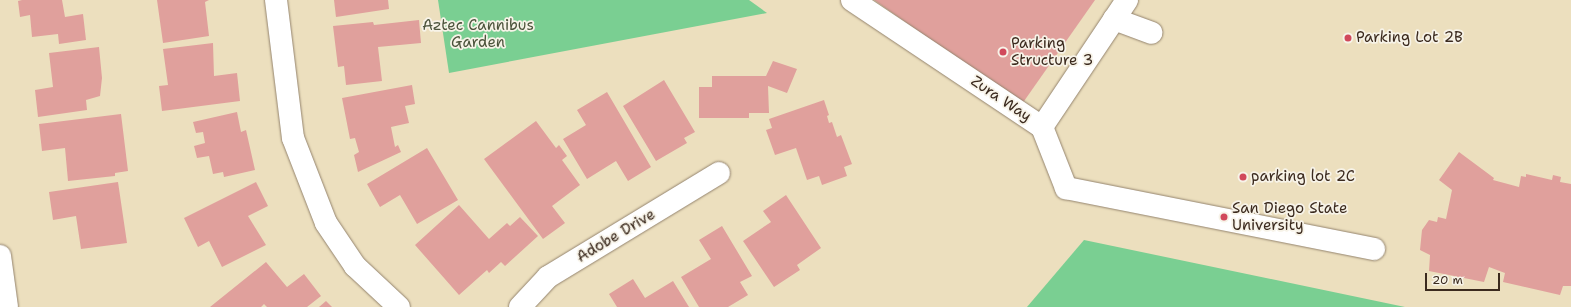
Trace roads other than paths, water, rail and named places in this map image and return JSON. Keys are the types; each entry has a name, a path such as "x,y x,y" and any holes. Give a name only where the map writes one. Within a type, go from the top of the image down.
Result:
{"street":[{"path":"276,0 293,138 326,223 355,266 399,307"},
{"name":"Zura Way","path":"852,0 1042,127 1127,0"},
{"path":"1114,19 1152,32"},
{"path":"1042,127 1066,188 1128,198 1252,227 1374,249"},
{"name":"Adobe Drive","path":"520,307 548,278 719,173"},
{"path":"0,256 7,307"}],"place":[{"name":"Parking Lot 2B","path":"1348,38"},
{"name":"Parking Structure 3","path":"1003,52"},
{"name":"parking lot 2C","path":"1243,177"},
{"name":"San Diego State University","path":"1224,217"}],"park label":[{"name":"Aztec Cannibus Garden","path":"478,34"}]}
